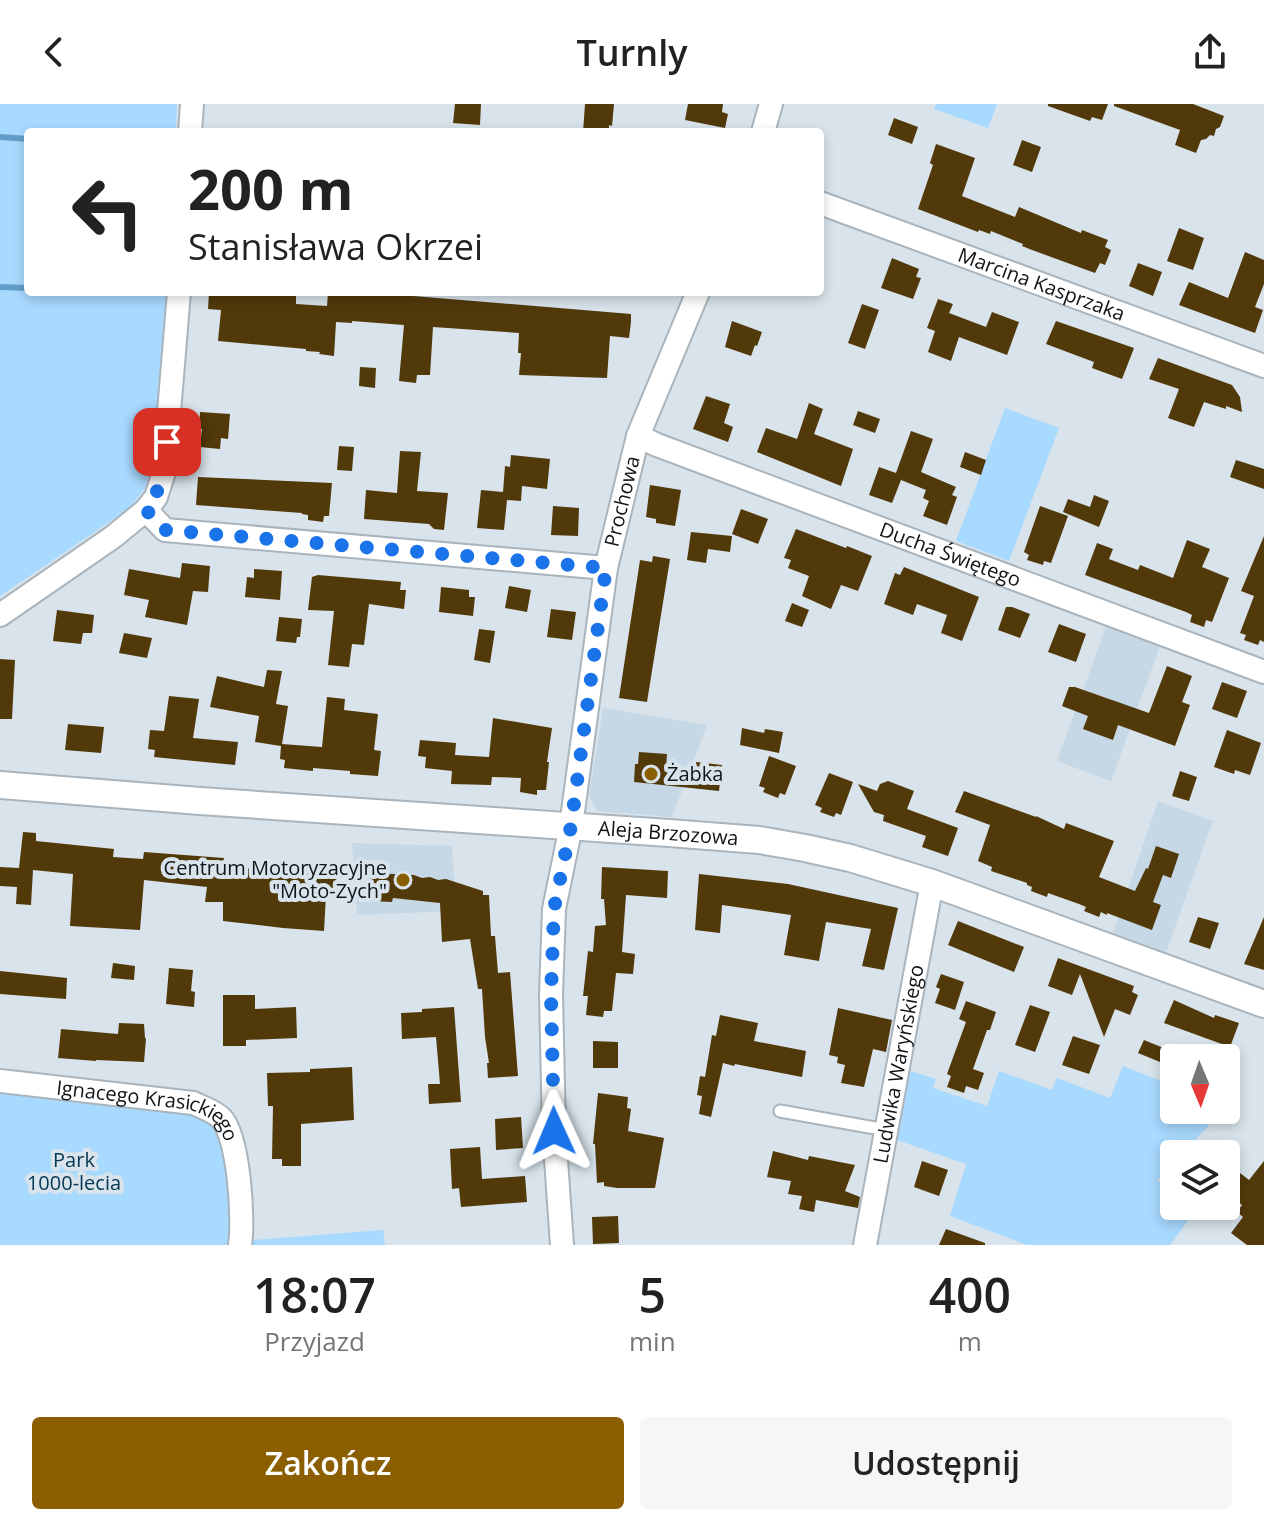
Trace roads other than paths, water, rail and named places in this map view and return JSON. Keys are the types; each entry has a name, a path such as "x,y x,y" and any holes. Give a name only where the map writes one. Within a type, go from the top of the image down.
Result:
{"street":[{"path":"190,128 192,104"},
{"path":"764,128 771,104"},
{"name":"Marcina Kasprzaka","path":"824,204 1264,366"},
{"path":"0,615 113,537 146,510 156,497 164,472 179,296"},
{"name":"Prochowa","path":"562,1245 554,1131 551,995 554,909 571,826 606,568 638,436 690,296"},
{"name":"Ducha Świętego","path":"638,436 1264,672"},
{"path":"146,510 165,530 606,568"},
{"name":"Aleja Brzozowa","path":"0,785 759,840 878,865 1264,1004"},
{"name":"Ludwika Waryńskiego","path":"865,1245 932,883"},
{"name":"Ignacego Krasickiego","path":"0,1081 193,1103 222,1118 230,1134 238,1177 240,1245"}],"lane":[{"path":"780,1111 886,1130"}],"waterway":[{"path":"0,137 24,139"},
{"path":"0,287 24,288"}],"place":[{"name":"Żabka","path":"651,774"},
{"name":"Centrum Motoryzacyjne \"Moto-Zych\"","path":"403,880"}],"park label":[{"name":"Park 1000-lecia","path":"74,1172"}]}
